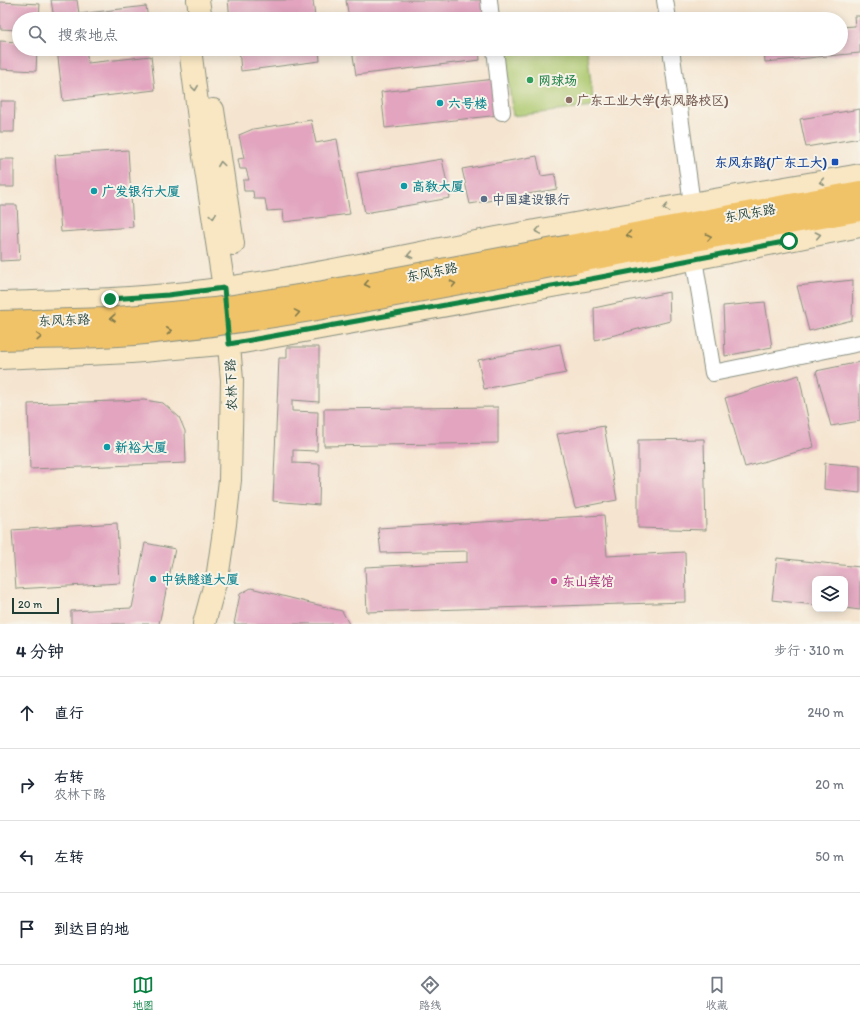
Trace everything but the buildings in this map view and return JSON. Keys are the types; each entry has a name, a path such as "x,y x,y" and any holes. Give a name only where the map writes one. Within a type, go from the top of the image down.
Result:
{"highway":[{"name":"东风东路","path":"0,339 152,332 234,323 319,309 860,192"},
{"name":"东风东路","path":"0,322 107,319 214,309 860,210"}],"street":[{"path":"184,0 186,12"},
{"path":"198,0 200,12"},
{"path":"489,0 490,12"},
{"path":"665,0 667,12"},
{"name":"农林下路","path":"191,56 204,157 231,287"},
{"name":"农林下路","path":"206,56 236,343 245,394 241,500 236,548 218,624"},
{"path":"496,56 502,112"},
{"path":"673,56 692,204"},
{"path":"0,303 143,297 231,287 341,268 518,234 860,175"},
{"path":"0,358 131,352 236,343 694,259 860,226"},
{"path":"694,259 713,372 860,342"},
{"path":"341,268 330,278 327,283 324,296 325,302 330,313 341,319 353,322"},
{"path":"62,300 76,311 82,322 81,334 74,345 62,356"},
{"name":"农林下路","path":"204,624 213,592 222,549 230,480 232,380 236,343"}],"green space":[{"path":"505,56 588,56 594,107 513,116"}],"place":[{"name":"网球场","path":"530,80"},
{"name":"广东工业大学(东风路校区)","path":"569,100"},
{"name":"六号楼","path":"440,103"},
{"name":"东风东路(广东工大)","path":"835,162"},
{"name":"高教大厦","path":"404,186"},
{"name":"广发银行大厦","path":"94,191"},
{"name":"中国建设银行","path":"484,199"},
{"name":"新裕大厦","path":"107,447"},
{"name":"中铁隧道大厦","path":"153,579"},
{"name":"东山宾馆","path":"554,581"}],"route":[{"path":"110,299 168,295 224,288 229,344 596,278 789,241"}]}
